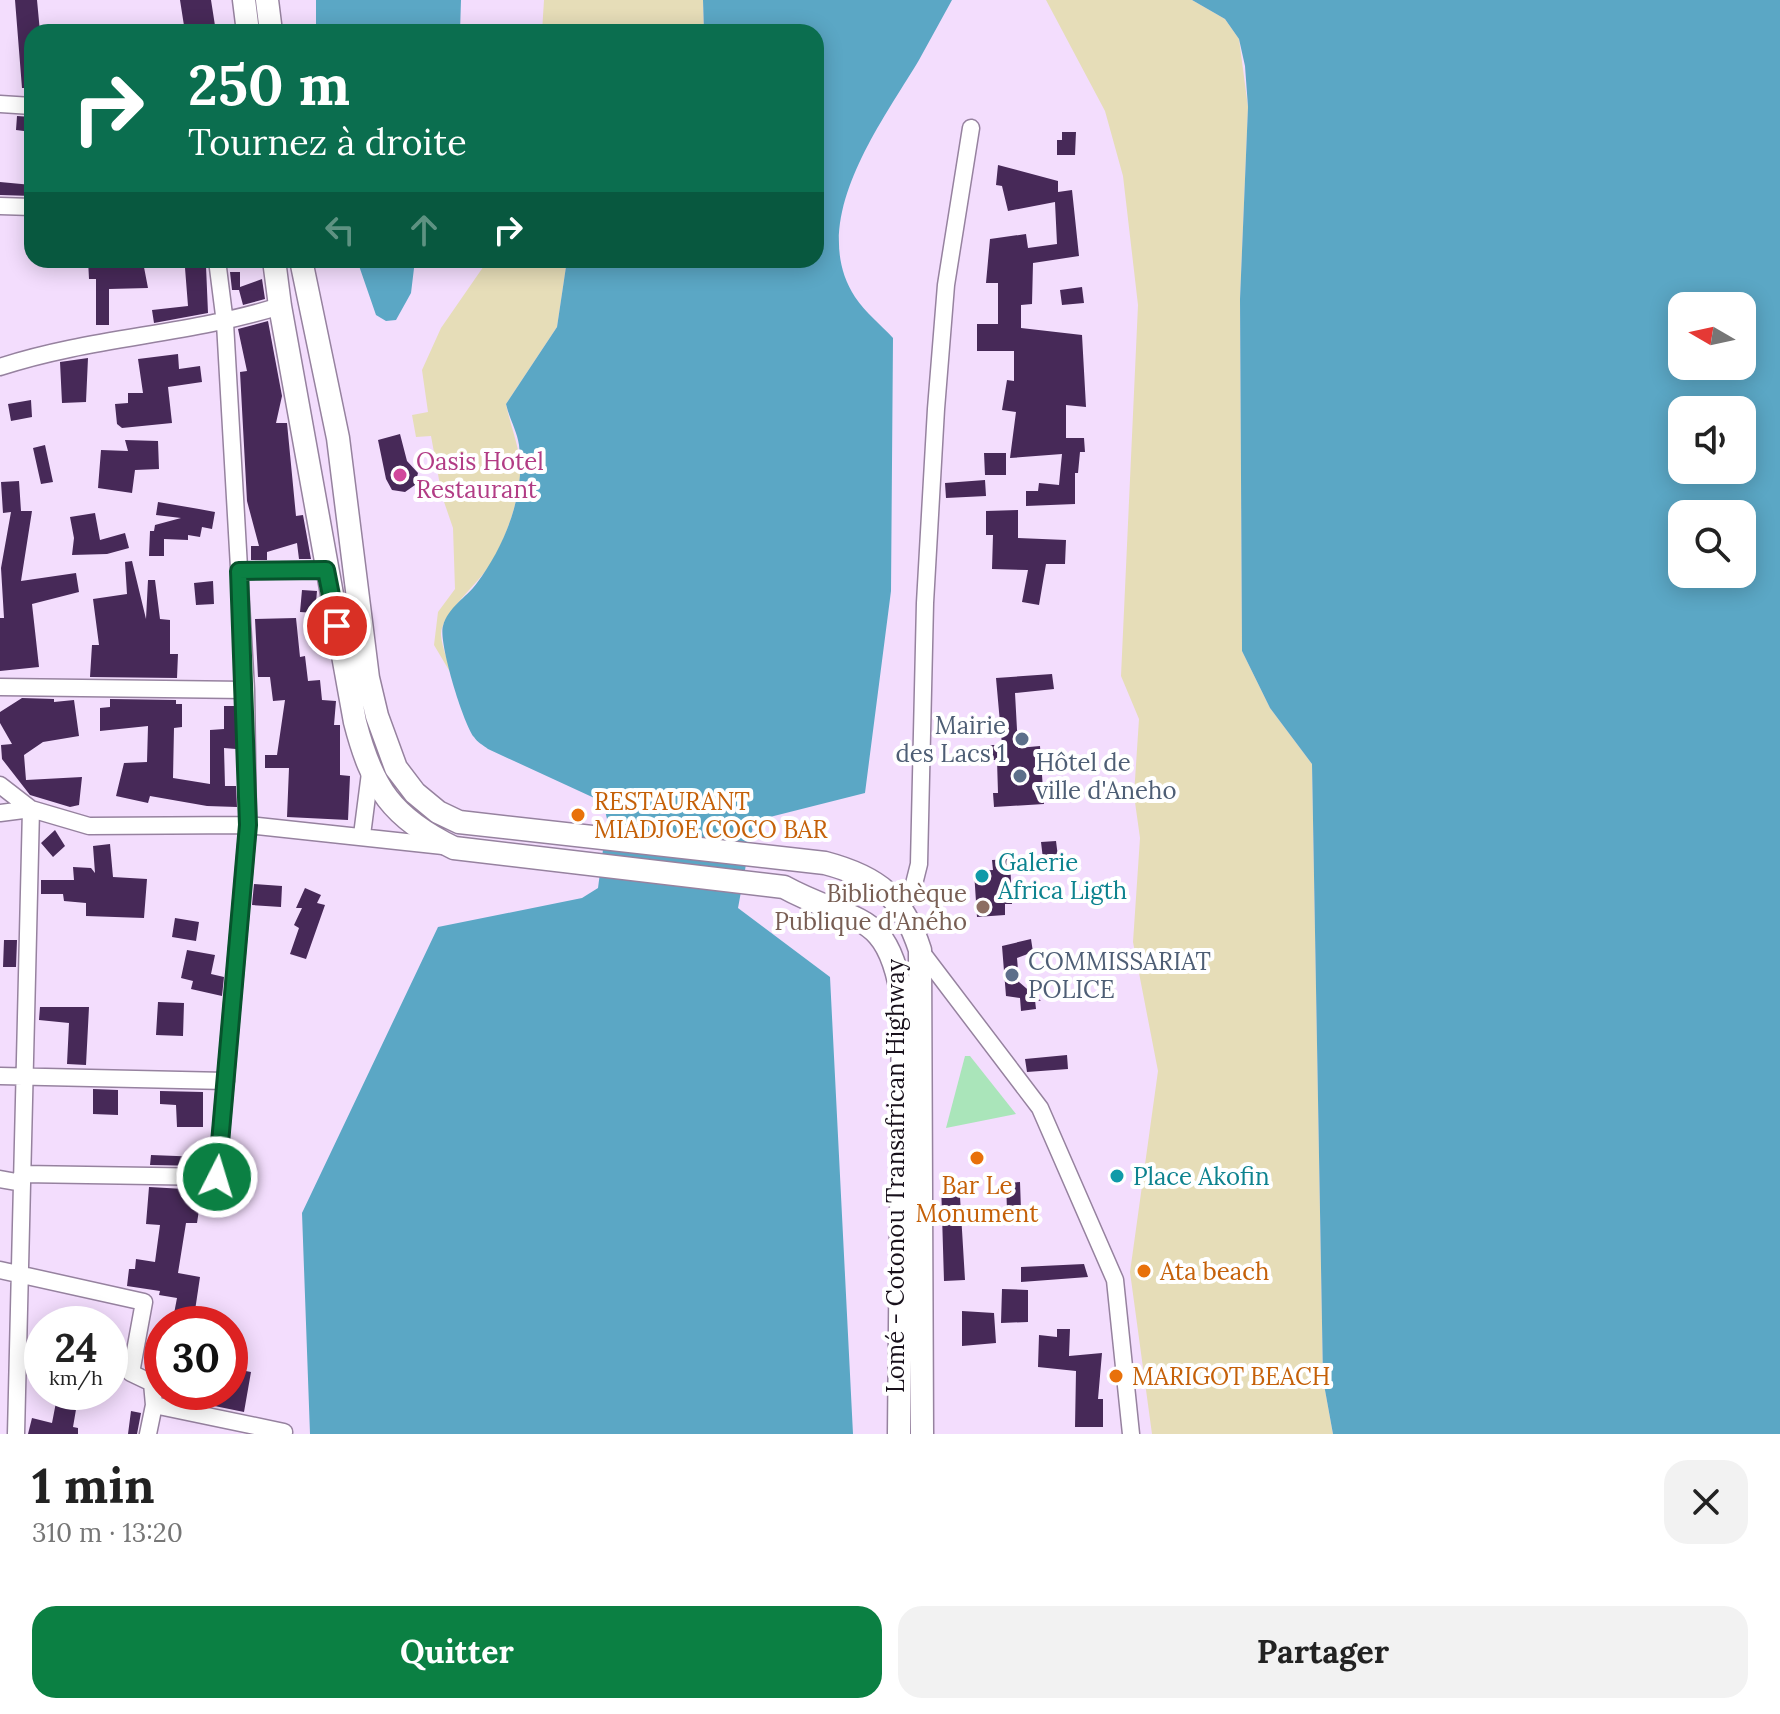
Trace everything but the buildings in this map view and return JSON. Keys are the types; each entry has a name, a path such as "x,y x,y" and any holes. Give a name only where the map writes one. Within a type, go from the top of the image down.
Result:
{"highway":[{"path":"244,0 247,24"},
{"path":"267,0 270,24"},
{"path":"275,268 326,570 355,722 370,773 402,816 422,832 454,848"},
{"name":"Lomé - Cotonou Transafrican Highway","path":"303,268 338,438 368,678 386,747 415,793 438,812 459,822 825,863 872,879 902,907 920,950 922,1434"},
{"name":"Lomé - Cotonou Transafrican Highway","path":"454,848 784,887 820,907 858,916 871,926 893,955 903,1004 899,1434"}],"street":[{"path":"0,104 24,106"},
{"path":"902,907 912,892 919,864 925,603 936,409 946,285 971,128"},
{"path":"0,206 24,207"},
{"path":"0,1179 217,1177 248,825 246,690 225,323 218,268"},
{"path":"0,367 48,351 225,323 280,306"},
{"path":"239,571 326,570"},
{"path":"0,687 246,690"},
{"path":"362,835 370,773"},
{"path":"0,785 31,809 89,826 248,825 362,835 454,848"},
{"path":"0,813 31,809"},
{"path":"16,1434 31,809"},
{"path":"920,950 1040,1108 1115,1280 1131,1434"},
{"path":"0,1076 226,1081"},
{"path":"0,1270 144,1302 131,1373 144,1379"},
{"path":"148,1434 153,1410"},
{"path":"178,1410 284,1432"}],"green space":[{"path":"965,1056 970,1056 1016,1114 946,1128"}],"sand":[{"path":"544,0 703,0 704,24 542,24"},
{"path":"1046,0 1192,0 1225,19 1239,39 1248,107 1240,299 1242,651 1270,708 1312,764 1323,1379 1333,1434 1152,1434 1130,1272 1158,1071 1133,942 1140,838 1134,795 1139,719 1121,676 1138,305 1123,176 1105,111"},
{"path":"482,268 566,268 557,327 506,404 520,467 519,488 511,520 493,560 442,627 444,651 453,677 434,645 438,612 455,589 453,528 442,496 431,436 416,437 412,415 428,412 422,370 441,328"}],"water":[{"path":"316,0 461,0 460,24 316,24"},
{"path":"703,0 952,0 854,174 844,205 839,237 842,268 855,297 893,338 891,591 865,793 754,821 738,908 830,977 853,1434 310,1434 302,1213 438,927 582,898 598,888 607,819 603,802 488,749 477,740 469,729 458,700 442,635 445,619 487,568 511,518 520,463 518,440 506,404 557,327 566,268 824,268 824,24 704,24"},
{"path":"1192,0 1780,0 1780,1434 1333,1434 1323,1379 1312,764 1270,708 1242,651 1240,299 1248,107 1245,66 1239,39 1225,19"},
{"path":"360,268 414,268 411,293 396,320 386,321 376,315"}],"place":[{"name":"Oasis Hotel Restaurant","path":"400,475"},
{"name":"Mairie des Lacs 1","path":"1022,739"},
{"name":"Hôtel de ville d'Aneho","path":"1020,776"},
{"name":"RESTAURANT MIADJOE COCO BAR","path":"578,815"},
{"name":"Galerie Africa Ligth","path":"982,876"},
{"name":"Bibliothèque Publique d'Aného","path":"983,907"},
{"name":"COMMISSARIAT POLICE","path":"1012,975"},
{"name":"Bar Le Monument","path":"977,1158"},
{"name":"Place Akofin","path":"1117,1176"},
{"name":"Ata beach","path":"1144,1271"},
{"name":"MARIGOT BEACH","path":"1116,1376"}],"route":[{"path":"217,1177 248,825 246,690 239,571 326,570 337,626"}]}
